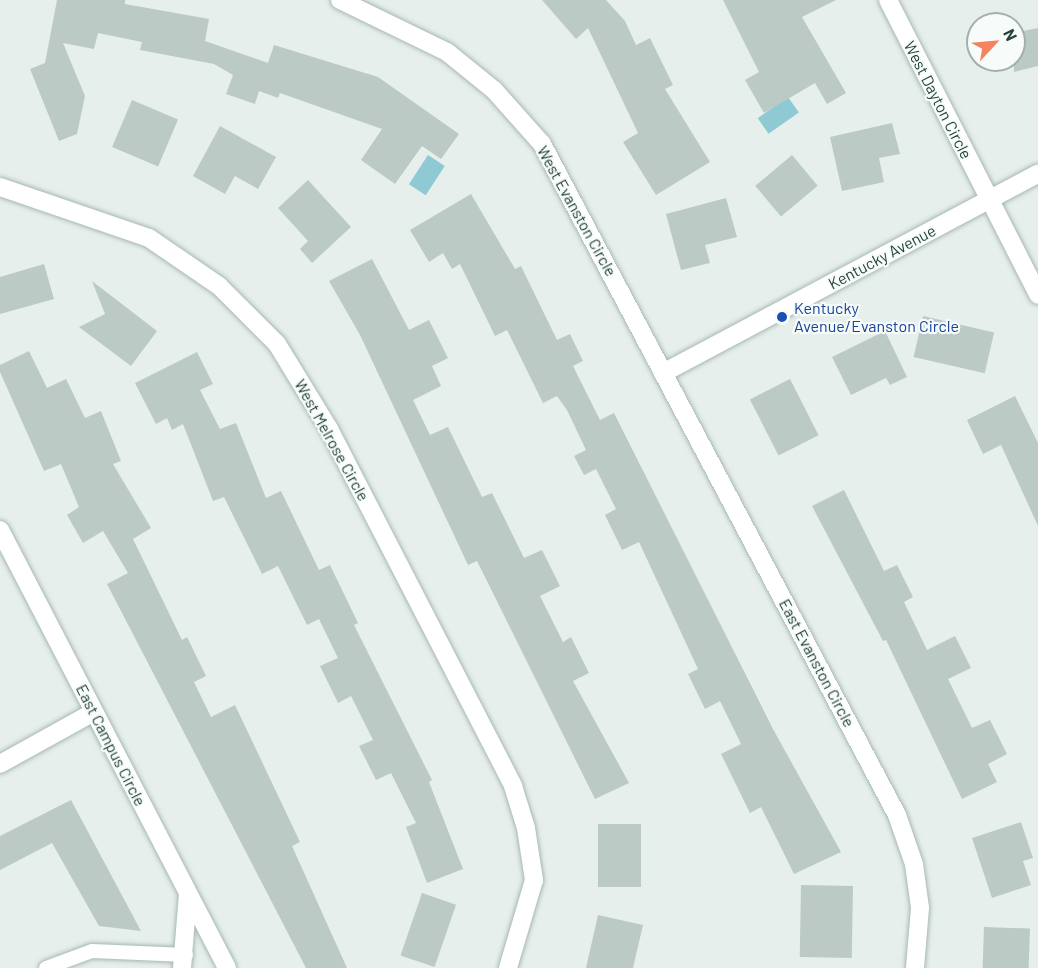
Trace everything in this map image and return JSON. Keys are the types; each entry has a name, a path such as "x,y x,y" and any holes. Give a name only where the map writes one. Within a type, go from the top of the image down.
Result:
{"street":[{"name":"West Evanston Circle","path":"340,0 447,52 494,90 542,144 663,373"},
{"name":"West Dayton Circle","path":"888,0 1038,295"},
{"name":"Kentucky Avenue","path":"663,373 1038,174"},
{"name":"West Melrose Circle","path":"0,187 149,238 219,286 277,344 329,429 497,754 526,828 534,880 508,968"},
{"name":"East Evanston Circle","path":"663,373 897,815 914,864 920,908 915,968"},
{"name":"East Campus Circle","path":"0,530 188,893 184,961"},
{"path":"0,764 94,712"},
{"path":"188,893 227,968"}],"lane":[{"path":"46,968 92,951 184,961"}],"water":[{"path":"788,97 799,113 769,134 758,118"},
{"path":"428,155 445,166 426,195 409,184"}],"building":[{"path":"57,0 125,0 125,4 209,19 205,41 268,63 274,45 378,77 459,134 441,159 422,146 395,184 361,160 382,129 280,93 278,98 259,91 255,104 226,94 233,75 214,64 140,50 142,42 98,33 94,49 63,43 85,96 77,134 59,141 30,69 45,63"},
{"path":"542,0 606,0 625,21 636,45 650,38 673,85 665,89 710,162 656,195 623,142 638,133 588,28 576,39"},
{"path":"723,0 836,0 802,17 846,93 827,104 815,83 764,113 745,80 759,72"},
{"path":"1038,28 1038,66 1026,69 1026,30"},
{"path":"132,100 178,120 158,166 112,147"},
{"path":"892,123 900,154 879,158 884,182 842,191 830,137"},
{"path":"220,126 276,157 258,189 235,176 225,194 193,176"},
{"path":"792,155 818,186 781,216 755,186"},
{"path":"308,180 351,227 312,263 300,249 308,241 278,208"},
{"path":"471,194 515,269 521,266 557,340 570,334 583,361 573,366 600,420 614,413 773,729 841,852 794,874 761,807 750,813 721,754 741,744 720,701 705,709 688,674 698,669 639,542 622,550 605,515 616,509 596,469 584,475 574,456 586,450 567,410 557,396 543,403 507,330 495,336 460,264 452,269 443,253 429,262 410,230"},
{"path":"726,198 737,237 705,245 710,263 681,270 666,214"},
{"path":"372,259 409,330 429,320 448,358 432,366 441,386 413,400 430,435 448,427 482,497 492,493 524,558 542,550 560,586 540,596 563,642 571,637 589,673 573,681 629,783 595,799 477,561 468,565 360,335 329,281"},
{"path":"44,264 54,299 0,314 0,277"},
{"path":"92,281 157,331 131,366 79,327 105,314"},
{"path":"923,316 994,332 985,373 914,357"},
{"path":"885,331 907,377 890,385 886,378 851,395 832,357"},
{"path":"29,351 47,388 66,379 85,418 101,411 121,461 113,464 151,528 133,539 182,640 187,637 206,676 194,682 211,717 235,705 300,842 292,846 347,968 306,968 107,584 128,573 103,531 83,543 67,515 79,507 61,464 44,471 0,372 0,365"},
{"path":"197,352 213,384 200,390 220,429 236,423 266,498 281,491 319,570 330,565 358,623 354,625 432,780 429,782 463,869 427,883 406,827 416,823 391,773 376,780 359,746 373,740 351,696 338,703 320,666 338,658 319,619 307,625 278,566 262,574 224,497 213,501 183,424 172,430 167,418 156,424 135,383"},
{"path":"790,379 819,435 779,456 750,399"},
{"path":"1015,396 1038,443 1038,526 1001,445 983,454 967,420"},
{"path":"844,490 884,571 897,565 913,597 904,602 927,650 955,636 971,668 948,679 972,728 990,720 1007,754 988,764 997,782 962,799 886,640 883,641 812,506"},
{"path":"71,800 141,931 99,926 52,843 0,870 0,836"},
{"path":"1021,822 1033,858 1023,861 1031,885 992,898 972,838"},
{"path":"598,824 641,824 641,887 598,887"},
{"path":"801,885 853,886 852,958 800,957"},
{"path":"422,893 456,905 435,967 401,955"},
{"path":"598,915 643,925 633,968 586,968"},
{"path":"984,927 1030,929 1029,968 983,968"}],"place":[{"name":"Kentucky Avenue/Evanston Circle","path":"782,317"}]}
